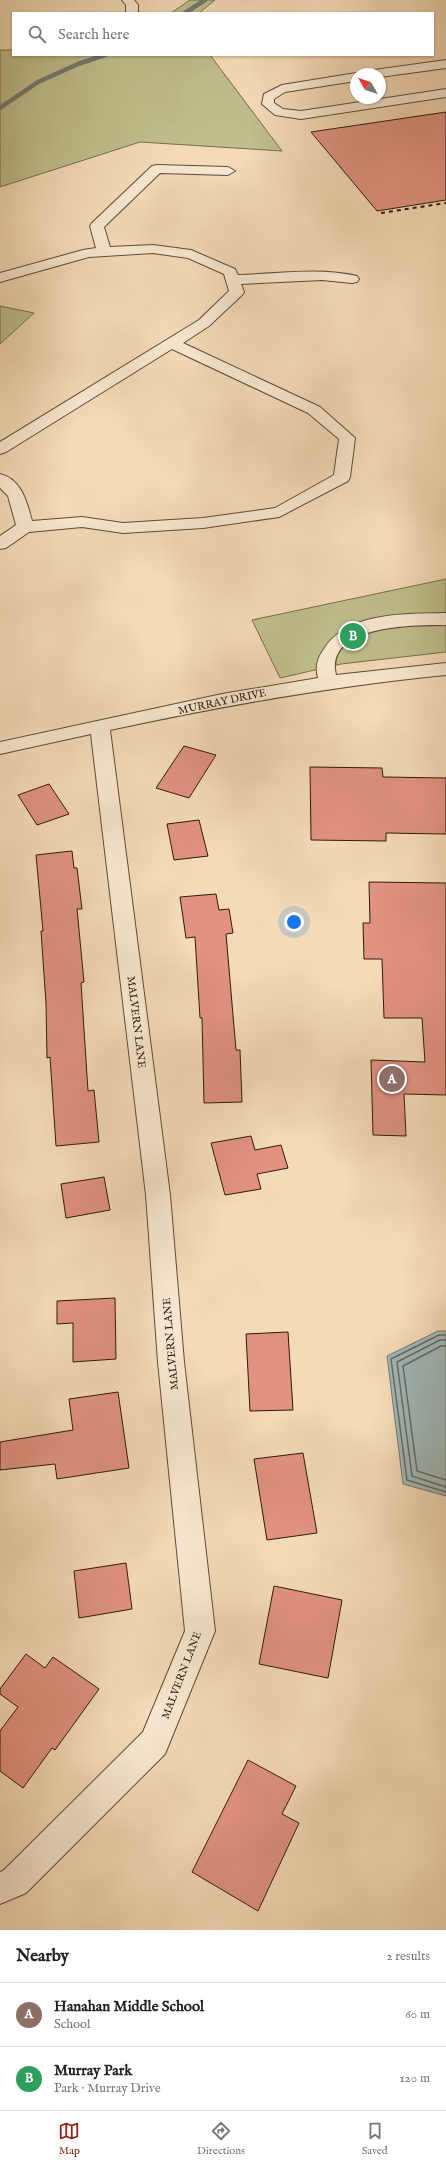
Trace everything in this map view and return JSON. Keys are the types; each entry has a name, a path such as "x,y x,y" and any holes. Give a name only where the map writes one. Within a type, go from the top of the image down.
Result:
{"street":[{"path":"128,0 132,5 132,12"},
{"path":"386,72 446,64"},
{"path":"350,77 282,89 268,97 268,104 279,112 301,116 377,104"},
{"path":"386,103 446,93"},
{"path":"104,252 97,226 157,169 228,170"},
{"path":"0,278 88,253 153,249 191,254 230,272 237,292 204,323 0,449"},
{"path":"233,280 322,276 352,279"},
{"path":"0,544 25,527 82,522 122,528 203,523 278,512 342,478 347,438 314,410 171,344"},
{"path":"0,479 16,494 25,527"},
{"path":"329,681 324,668 328,658 337,643 349,632 367,626 410,620 446,619"},
{"name":"MURRAY DRIVE","path":"0,748 289,687 329,681 443,673"},
{"name":"MALVERN LANE","path":"0,1888 15,1882 154,1743 200,1631 171,1362 158,1195 100,726"}],"shaded area":[{"path":"190,0 215,0 200,12 172,12"},
{"path":"0,50 12,50 12,56 211,56 282,151 140,142 0,187"},
{"path":"0,306 34,313 0,344"},
{"path":"446,579 446,652 341,664 280,678 252,620"}],"water":[{"path":"438,1331 446,1331 446,1496 403,1484 387,1356"}],"building":[{"path":"446,112 446,200 377,211 311,132"},
{"path":"184,746 216,755 189,798 156,788"},
{"path":"310,767 382,768 383,777 446,778 446,834 386,833 386,841 311,840"},
{"path":"49,784 69,814 37,825 18,795"},
{"path":"199,820 208,856 174,860 167,824"},
{"path":"72,851 74,868 77,868 82,909 77,909 84,982 81,983 88,1091 94,1090 99,1142 56,1146 50,1057 47,1058 46,1003 41,931 43,931 36,855"},
{"path":"369,882 446,883 446,1095 404,1094 406,1136 373,1135 371,1060 425,1062 422,1018 384,1018 382,959 364,959 363,923 370,923"},
{"path":"216,894 219,910 229,909 233,933 226,934 236,1050 240,1050 242,1102 204,1103 202,1018 200,1018 195,937 186,938 180,897"},
{"path":"251,1136 255,1150 281,1145 288,1168 257,1174 261,1189 225,1195 211,1143"},
{"path":"104,1177 110,1210 66,1218 61,1184"},
{"path":"115,1298 116,1359 73,1362 73,1323 57,1324 57,1301"},
{"path":"288,1332 293,1410 250,1411 246,1334"},
{"path":"118,1392 129,1468 57,1479 55,1464 0,1470 0,1442 73,1430 69,1399"},
{"path":"303,1453 317,1533 267,1540 254,1459"},
{"path":"126,1563 132,1609 79,1618 74,1571"},
{"path":"274,1586 342,1600 328,1678 259,1664"},
{"path":"26,1654 45,1668 53,1657 99,1689 55,1750 52,1748 23,1788 0,1771 0,1731 18,1707 0,1694 0,1689"},
{"path":"248,1760 296,1786 282,1814 299,1823 258,1911 192,1872"}],"waterway":[{"path":"187,12 205,0"},
{"path":"0,108 38,82 78,64 102,56"}],"railway":[{"path":"381,213 446,203"}],"place":[{"name":"Murray Park","path":"353,636"},
{"name":"Hanahan Middle School","path":"392,1079"}]}
